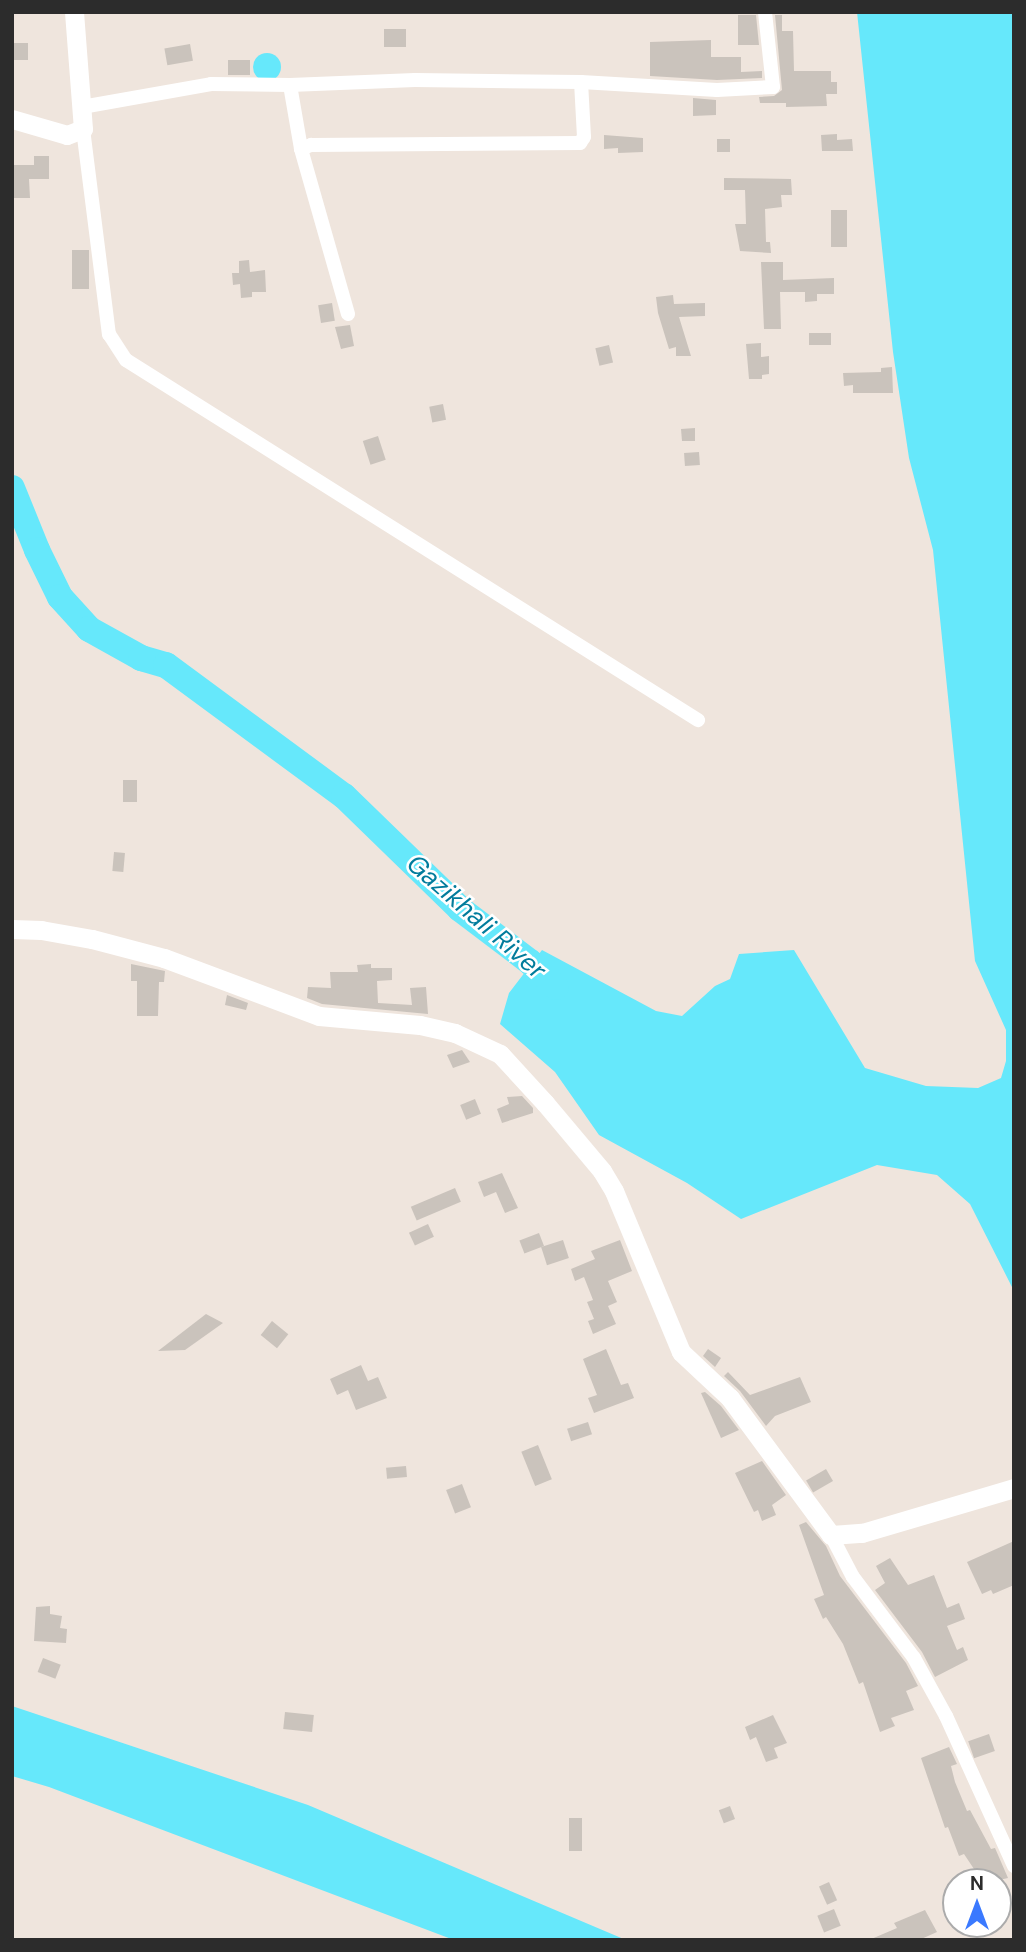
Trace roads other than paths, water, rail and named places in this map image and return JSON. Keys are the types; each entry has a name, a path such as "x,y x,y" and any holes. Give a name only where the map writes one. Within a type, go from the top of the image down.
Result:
{"street":[{"path":"74,12 83,130 109,334 126,360 698,720"},
{"path":"82,107 211,84 290,85 415,80 581,82 717,90 773,87 765,12"},
{"path":"301,149 311,145 580,143 584,137 581,82"},
{"path":"290,85 301,149 348,314"},
{"path":"12,119 67,135 83,130"},
{"path":"12,929 41,930 104,942 164,958 319,1016 419,1025 455,1033 500,1054 578,1142 614,1191 681,1352 730,1398 831,1535 853,1577 914,1658 946,1716 1014,1866"},
{"path":"831,1535 862,1533 1014,1488"}],"water":[{"path":"857,12 1014,12 1014,1291 970,1204 937,1175 877,1165 741,1219 687,1183 599,1135 555,1072 500,1024 509,993 542,950 656,1011 682,1016 715,986 730,979 739,954 794,950 865,1068 926,1086 978,1088 1001,1078 1006,1061 1006,1030 975,961 933,550 909,458 893,352"},
{"path":"267,53 277,57 281,67 277,77 267,81 257,77 253,67 257,57"},
{"path":"12,1706 308,1805 626,1940 454,1940 49,1787 12,1776"}],"waterway":[{"name":"Gazikhali River","path":"12,488 37,550 60,597 89,629 141,658 166,665 344,796 460,909 530,962 556,987"}]}
